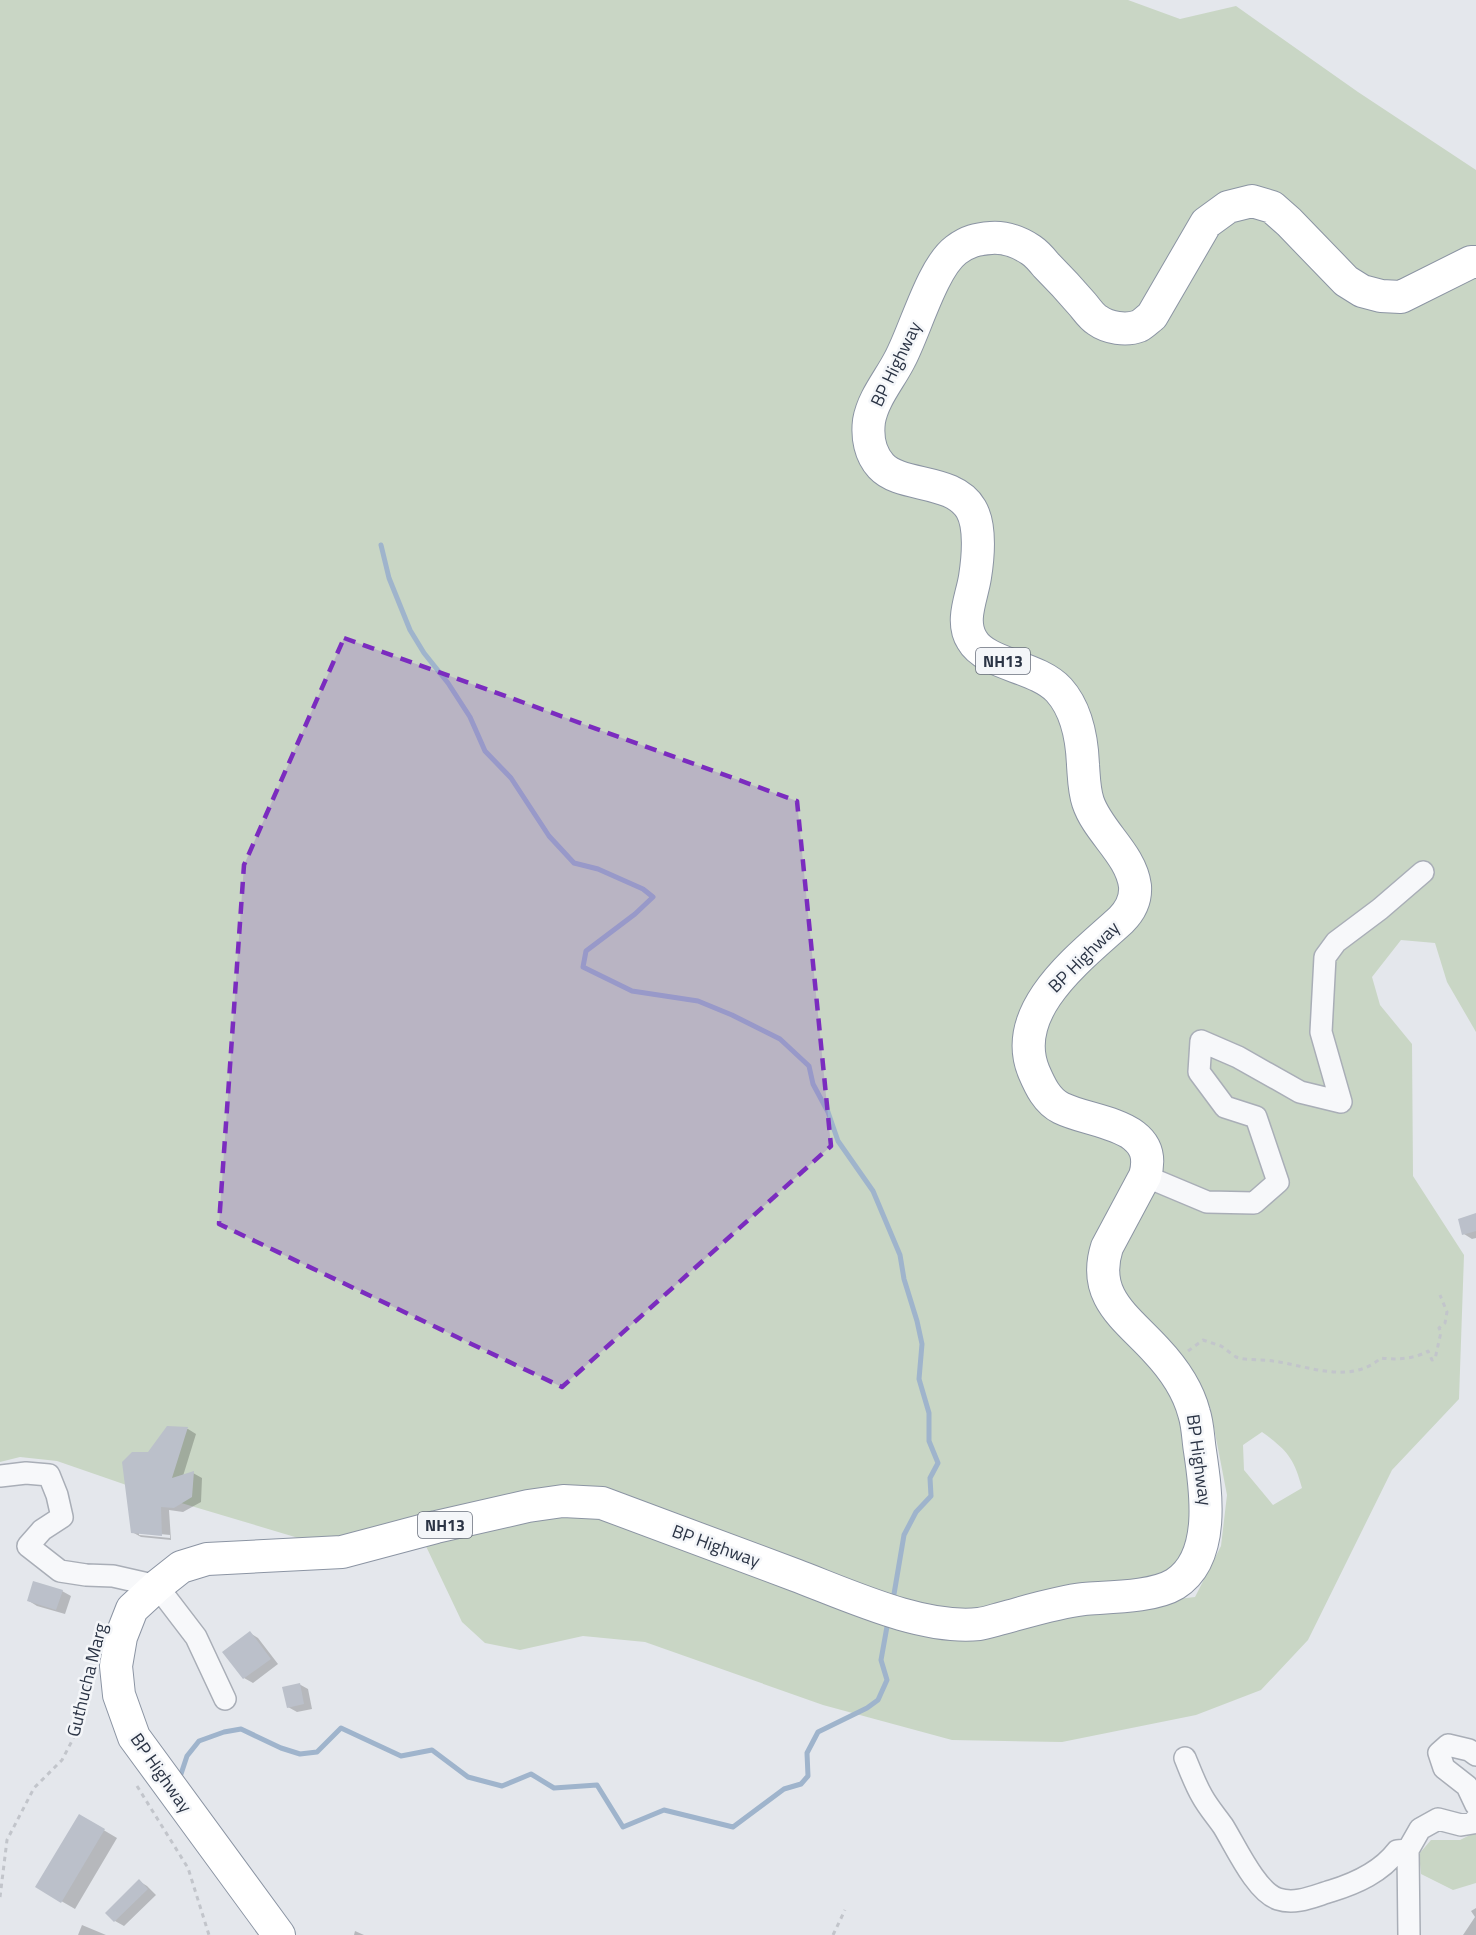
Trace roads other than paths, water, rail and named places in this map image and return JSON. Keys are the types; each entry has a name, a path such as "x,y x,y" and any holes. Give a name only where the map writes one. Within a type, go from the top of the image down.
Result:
{"highway":[{"name":"BP Highway","path":"279,1935 134,1737 126,1718 116,1666 121,1636 132,1609 182,1567 207,1559 342,1552 436,1527 528,1506 563,1501 602,1503 891,1611 941,1623 979,1624 1072,1601 1159,1592 1176,1583 1190,1570 1204,1534 1207,1512 1206,1487 1194,1413 1174,1373 1158,1352 1116,1308 1108,1294 1102,1272 1107,1247 1146,1176 1149,1163 1145,1149 1134,1135 1121,1128 1061,1108 1049,1100 1030,1063 1028,1041 1037,1011 1051,987 1073,963 1128,913 1133,903 1135,888 1130,869 1088,804 1076,717 1059,690 1030,671 984,653 971,639 967,629 967,615 975,577 978,537 973,511 964,499 950,491 892,474 882,468 873,454 869,441 869,423 882,388 900,359 937,274 954,251 974,239 1004,238 1033,251 1097,320 1112,327 1124,329 1139,326 1152,316 1206,224 1228,207 1252,201 1272,207 1346,281 1362,291 1381,296 1401,297 1471,262 1476,262"}],"street":[{"path":"1146,1176 1207,1202 1254,1203 1278,1182 1256,1117 1226,1107 1199,1072 1201,1041 1238,1057 1300,1092 1341,1102 1321,1032 1325,957 1336,942 1380,909 1423,872"},
{"path":"0,1476 27,1473 49,1475 62,1517 42,1530 28,1546 60,1571 113,1576 157,1586 196,1637 225,1699"},
{"path":"1476,1755 1469,1750 1448,1745 1439,1753 1444,1768 1467,1786 1476,1804"},
{"path":"1185,1758 1201,1796 1226,1831 1240,1857 1262,1886 1275,1898 1292,1902 1346,1886 1362,1880 1383,1866 1397,1851 1408,1850"},
{"path":"1409,1935 1408,1850 1420,1829 1438,1818 1461,1825 1473,1823 1476,1819"}],"waterway":[{"path":"381,545 389,578 410,630 470,717 485,751 511,778 549,836 574,863 598,869 643,889 653,897 635,914 586,951 583,967 632,991 698,1001 780,1039 809,1066 813,1084 828,1112 838,1141 873,1191 900,1255 904,1279 917,1321 922,1344 919,1379 929,1413 929,1441 938,1463 930,1478 931,1496 916,1512 904,1535 893,1600"},
{"path":"181,1774 187,1756 199,1741 224,1732 241,1729 281,1748 300,1754 317,1752 341,1728 401,1756 432,1750 468,1777 502,1786 531,1774 554,1788 597,1785 623,1827 664,1810 733,1827 784,1789 801,1784 808,1776 807,1753 818,1732 867,1708 878,1700 887,1680 881,1660 888,1621"}]}
